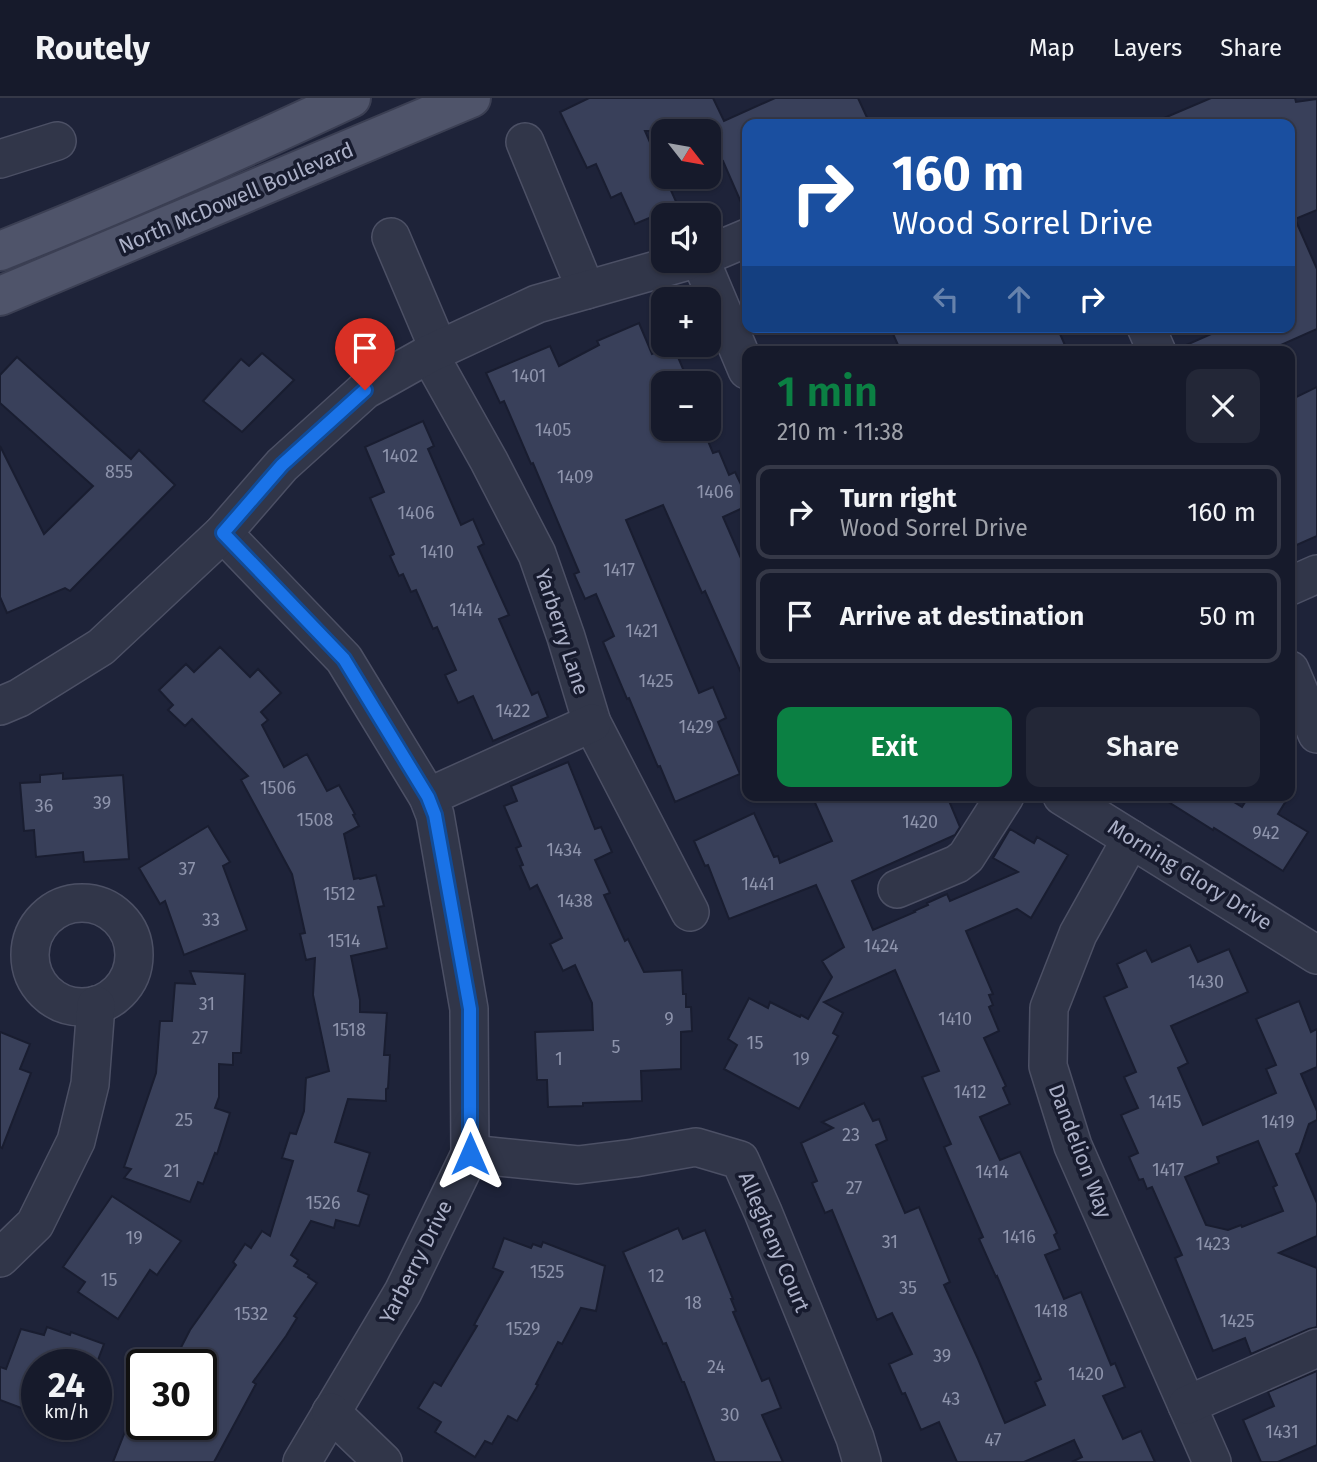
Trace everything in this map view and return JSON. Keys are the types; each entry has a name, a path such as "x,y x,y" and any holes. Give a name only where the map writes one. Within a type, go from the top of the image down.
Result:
{"main road":[{"name":"North McDowell Boulevard","path":"0,251 143,192 351,98"},
{"name":"North McDowell Boulevard","path":"0,296 471,98"}],"street":[{"path":"0,159 57,141"},
{"path":"525,142 586,290"},
{"name":"Yarberry Lane","path":"391,237 434,352 537,554 592,723 690,912"},
{"path":"721,249 742,240"},
{"path":"0,706 19,698 101,647 223,533 282,465 365,390 434,352 537,304 651,272"},
{"path":"706,273 742,358"},
{"name":"Yarberry Drive","path":"223,533 344,659 428,797 435,815 470,1009 470,1154 404,1292 302,1462"},
{"path":"1295,584 1317,574"},
{"path":"1295,682 1317,734"},
{"path":"428,797 592,723"},
{"path":"897,888 957,864 966,857 1002,801"},
{"name":"Morning Glory Drive","path":"1070,801 1131,839 1312,940"},
{"name":"Dandelion Way","path":"1131,839 1078,934 1049,1009 1048,1066 1073,1146 1212,1462"},
{"path":"0,1258 35,1224 76,1141 90,1084 96,1005"},
{"name":"Allegheny Court","path":"470,1154 578,1165 696,1147 740,1160 850,1426 862,1462"},
{"path":"1187,1405 1317,1348"},
{"path":"331,1412 383,1462"}],"building":[{"path":"589,98 713,98 724,121 775,98 858,98 868,119 742,119 742,205 723,161 721,162 721,119 651,119 651,131 645,131 651,145 651,189 670,189 677,203 651,203 651,217 635,224 621,193 611,198 596,164 587,168 560,112"},
{"path":"1211,98 1295,98 1296,102 1317,99 1317,210 1295,219 1295,119 1162,119"},
{"path":"1295,219 1317,269 1317,329 1279,346 1184,346 1213,333 1295,333"},
{"path":"639,323 651,357 678,357 684,371 651,371 651,441 708,441 713,453 719,451 729,475 735,472 742,487 742,508 723,517 742,561 742,675 663,505 626,520 699,693 713,687 726,718 718,722 740,774 675,802 603,642 614,636 596,594 585,599 574,574 579,572 533,463 531,464 504,401 500,403 486,373 550,346 559,366 599,345 597,341"},
{"path":"893,333 1060,333 1065,346 898,346"},
{"path":"262,353 294,380 242,432 203,401 241,359 249,366"},
{"path":"17,357 131,459 139,450 175,485 70,591 65,588 7,613 0,597 0,446 44,534 93,486 0,403 0,375"},
{"path":"1317,387 1317,536 1295,546 1295,398"},
{"path":"423,421 434,446 428,449 461,525 473,519 484,544 478,547 509,615 499,619 532,695 538,692 548,717 493,741 473,696 458,703 445,675 456,670 437,627 433,629 416,590 411,592 403,574 399,576 390,556 394,554 370,498 384,492 365,447"},
{"path":"220,647 250,677 258,669 281,693 261,712 268,720 262,725 284,767 307,754 327,791 339,785 355,814 353,815 359,826 344,834 354,879 376,875 384,906 378,907 387,948 351,956 360,1012 387,1013 384,1055 390,1055 388,1088 386,1101 348,1099 335,1142 370,1153 358,1191 369,1195 359,1226 336,1220 334,1228 311,1221 291,1255 298,1260 294,1266 317,1283 294,1316 297,1318 286,1336 253,1382 256,1384 214,1462 113,1462 126,1429 126,1440 217,1440 217,1349 180,1349 190,1330 236,1265 233,1262 245,1244 251,1248 262,1231 270,1236 293,1161 282,1158 290,1133 296,1134 304,1111 306,1078 329,1071 313,995 315,958 306,960 300,934 305,933 292,874 241,780 248,776 192,719 185,726 168,710 173,705 159,690 186,664 194,672"},
{"path":"568,762 595,829 601,827 612,852 595,860 610,893 604,895 625,941 628,939 644,972 682,970 686,1007 691,1007 692,1031 681,1032 681,1069 641,1071 642,1101 548,1107 547,1080 537,1080 535,1032 593,1030 592,1003 575,965 563,971 550,944 562,938 537,885 530,889 516,848 521,846 504,806 517,801 511,786"},
{"path":"63,773 63,779 123,775 129,859 84,862 83,852 36,857 34,830 24,831 20,783 40,782 40,775"},
{"path":"814,801 949,801 960,827 955,835 852,881 873,930 915,912 947,894 950,901 1018,872 993,858 1010,829 1034,843 1037,837 1068,855 1031,918 1017,909 966,931 993,994 989,995 993,1005 989,1007 999,1031 984,1038 1006,1086 1003,1088 1010,1104 980,1117 1000,1160 1020,1152 1057,1233 1054,1235 1060,1249 1045,1255 1064,1299 1081,1292 1111,1365 1115,1363 1125,1387 1103,1396 1123,1439 1141,1431 1155,1462 1072,1462 1082,1457 1074,1440 1024,1462 957,1462 939,1422 921,1430 889,1364 912,1354 892,1313 877,1320 832,1210 825,1213 812,1183 817,1181 801,1143 833,1128 822,1122 864,1103 873,1121 879,1119 887,1140 876,1145 905,1213 919,1207 950,1282 944,1285 1005,1423 1045,1405 1035,1382 1041,1379 979,1239 983,1237 944,1147 951,1144 922,1077 939,1071 895,970 824,1002 843,1013 833,1033 838,1036 799,1109 724,1069 737,1045 728,1039 749,998 768,1008 770,1002 808,1019 832,977 822,961 844,947 816,885 729,919 708,865 705,866 694,841 754,813 774,857 778,856 780,863 832,841"},
{"path":"1167,801 1232,801 1242,807 1246,801 1286,801 1278,814 1308,832 1283,871 1214,828 1213,830"},
{"path":"208,826 230,862 223,866 247,930 184,955 165,901 160,904 139,868"},
{"path":"1190,945 1198,962 1229,949 1248,992 1171,1026 1188,1063 1178,1068 1203,1125 1276,1093 1266,1069 1276,1065 1256,1019 1299,1001 1311,1032 1317,1029 1317,1067 1301,1074 1317,1111 1317,1120 1309,1124 1299,1153 1296,1154 1317,1203 1317,1236 1279,1253 1317,1268 1317,1327 1251,1354 1245,1338 1213,1351 1175,1258 1182,1255 1152,1187 1147,1189 1143,1179 1139,1180 1129,1157 1138,1153 1121,1115 1138,1108 1124,1077 1136,1072 1104,997 1127,987 1117,964 1146,950 1152,962","holes":["1258,1141 1277,1185 1273,1187 1283,1211 1228,1230 1206,1225 1185,1177 1219,1163 1217,1157"]},
{"path":"190,971 245,974 241,1053 233,1053 233,1065 219,1064 219,1097 215,1108 230,1113 217,1154 215,1153 203,1184 198,1182 190,1202 124,1178 131,1169 124,1167 156,1073 160,1021 172,1021 175,983 195,984"},
{"path":"0,1032 30,1044 20,1069 31,1073 2,1148 0,1147"},
{"path":"112,1196 181,1241 157,1275 150,1270 118,1319 78,1292 85,1282 63,1267"},
{"path":"678,1228 683,1239 705,1230 733,1299 736,1311 733,1312 762,1381 769,1378 781,1408 762,1415 783,1462 715,1462 684,1382 666,1343 663,1344 623,1252"},
{"path":"504,1238 531,1248 533,1244 541,1247 543,1242 605,1266 596,1311 581,1308 562,1344 558,1342 517,1421 508,1416 492,1444 485,1441 475,1457 435,1432 441,1422 418,1408 434,1382 441,1386 477,1326 474,1325 503,1272 493,1268"},
{"path":"47,1327 104,1344 102,1349 21,1349 21,1408 0,1400 0,1367 6,1369 21,1329 44,1335"},
{"path":"1317,1371 1317,1445 1278,1462 1261,1462 1243,1420 1274,1406 1268,1392"}],"route":[{"path":"365,390 282,465 223,533 344,659 428,797 435,815 470,1009 470,1154"}]}
